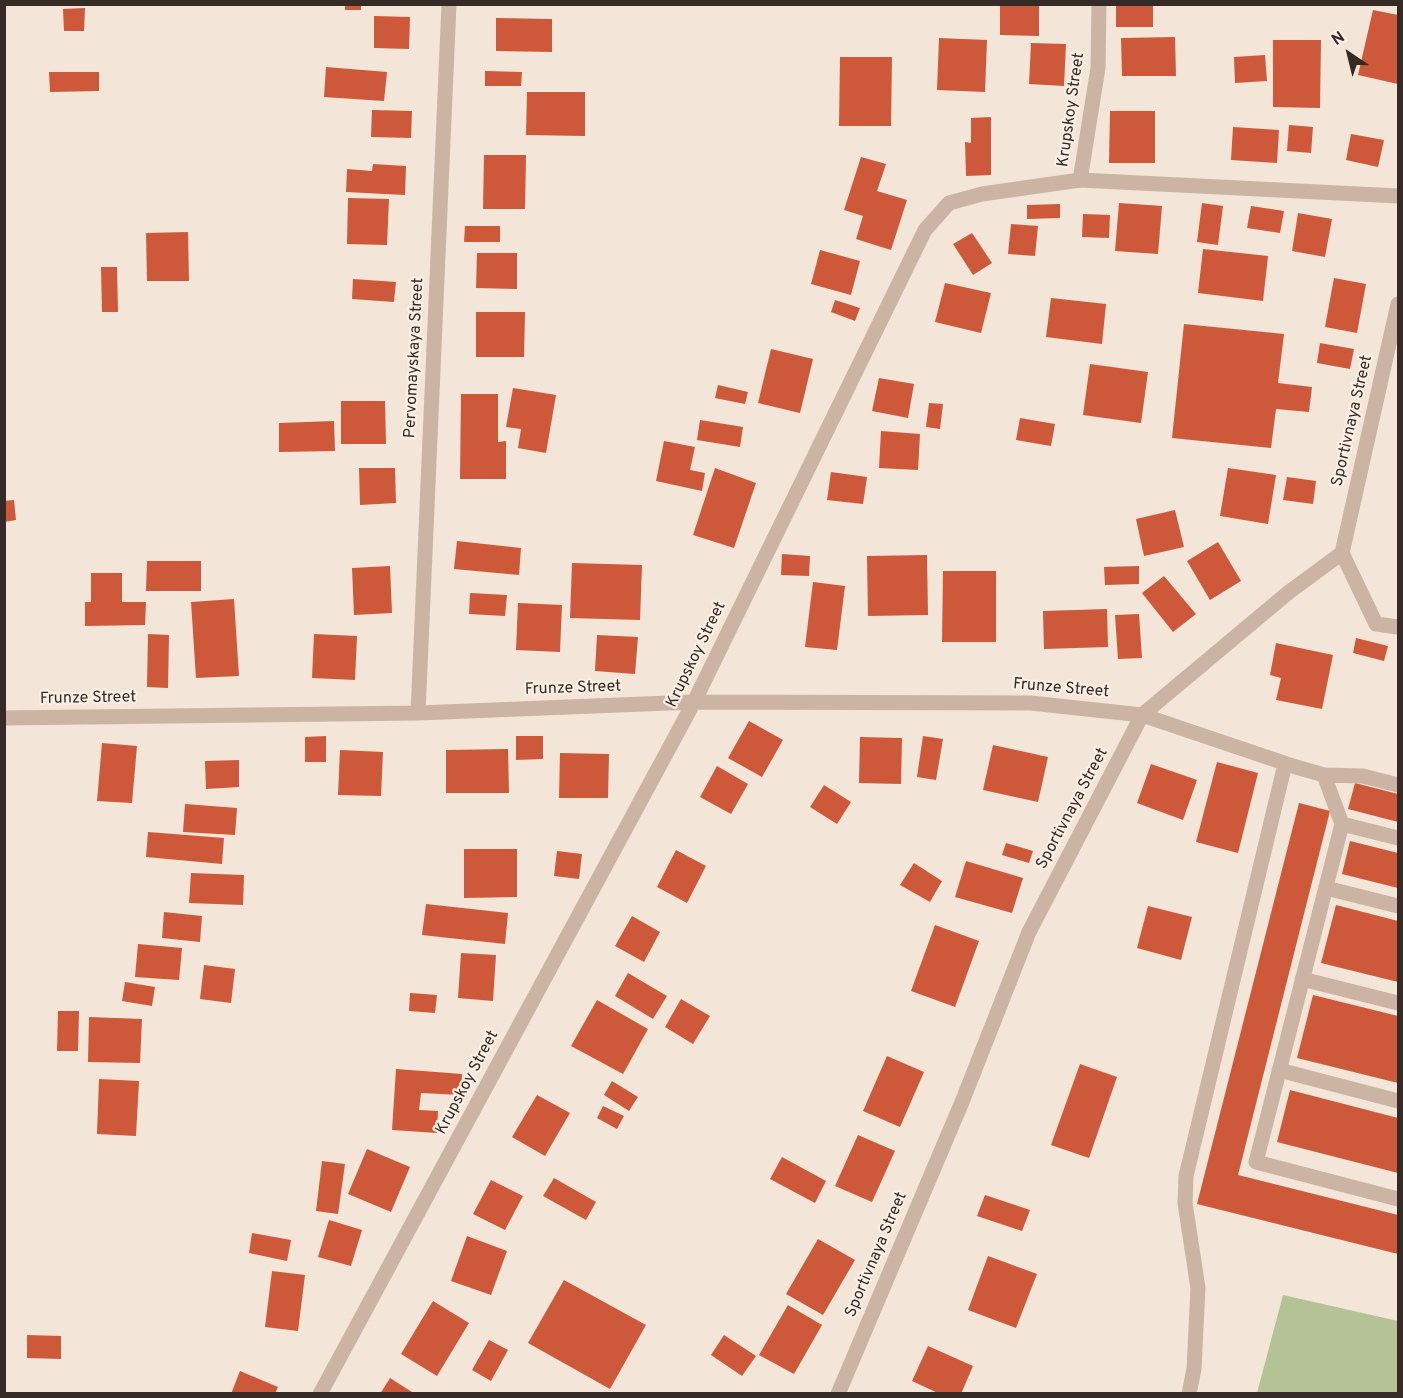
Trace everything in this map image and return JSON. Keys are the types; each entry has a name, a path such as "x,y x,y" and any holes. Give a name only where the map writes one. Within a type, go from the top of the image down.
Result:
{"street":[{"name":"Pervomayskaya Street","path":"418,713 449,4"},
{"name":"Krupskoy Street","path":"320,1394 694,702 925,230 949,203 982,194 1080,180 1098,68 1099,4"},
{"path":"1080,180 1398,196"},
{"name":"Sportivnaya Street","path":"838,1394 962,1102 1029,932 1142,715 1289,592 1342,554 1398,304"},
{"path":"1342,554 1376,624 1398,627"},
{"name":"Frunze Street","path":"4,718 418,713 694,702 1031,703 1142,715 1324,775 1363,776 1398,784"},
{"path":"1189,1394 1194,1369 1198,1288 1185,1203 1186,1176 1290,765"},
{"path":"1324,775 1341,824 1256,1162 1398,1199"},
{"path":"1341,824 1398,838"},
{"path":"1326,888 1398,906"},
{"path":"1302,979 1398,1003"},
{"path":"1279,1070 1398,1101"}],"green space":[{"path":"1283,1295 1398,1321 1398,1393 1257,1393"}],"building":[{"path":"345,4 361,4 361,10 345,10"},
{"path":"1116,4 1153,4 1153,27 1116,27"},
{"path":"1000,5 1039,5 1039,36 1000,35"},
{"path":"85,8 84,31 64,31 63,9"},
{"path":"1373,10 1398,15 1398,84 1358,75"},
{"path":"374,16 410,17 409,49 374,48"},
{"path":"496,18 552,19 552,52 496,51"},
{"path":"1175,37 1176,76 1122,76 1121,38"},
{"path":"939,38 987,40 985,92 937,90"},
{"path":"1273,40 1321,40 1320,108 1273,107"},
{"path":"1031,43 1066,44 1064,86 1029,84"},
{"path":"1265,55 1267,81 1235,83 1234,57"},
{"path":"840,57 892,57 891,126 839,126"},
{"path":"326,67 387,72 384,101 324,97"},
{"path":"485,71 522,72 521,86 485,86"},
{"path":"49,72 99,72 99,91 50,92"},
{"path":"527,92 585,92 585,136 526,135"},
{"path":"372,110 412,111 411,138 371,137"},
{"path":"1110,111 1155,111 1155,163 1109,163"},
{"path":"991,117 991,175 966,176 965,142 971,143 971,118"},
{"path":"1289,125 1313,127 1311,153 1287,151"},
{"path":"1233,127 1279,130 1277,163 1231,160"},
{"path":"1351,134 1384,140 1378,167 1346,160"},
{"path":"484,155 526,155 525,209 483,209"},
{"path":"861,157 886,164 877,191 907,200 891,250 856,239 863,216 844,210"},
{"path":"373,164 406,166 405,195 346,192 347,169 372,171"},
{"path":"348,198 389,199 387,245 347,244"},
{"path":"1119,203 1162,206 1158,254 1115,251"},
{"path":"1202,203 1223,206 1218,245 1197,242"},
{"path":"1060,204 1060,218 1027,219 1027,205"},
{"path":"1251,206 1284,211 1280,233 1247,228"},
{"path":"1298,213 1332,219 1325,257 1292,251"},
{"path":"1083,214 1110,215 1109,238 1082,237"},
{"path":"1011,224 1038,226 1035,256 1008,254"},
{"path":"465,226 500,226 500,242 464,242"},
{"path":"188,232 189,281 147,281 146,233"},
{"path":"972,233 992,263 973,275 953,244"},
{"path":"1203,249 1268,256 1263,301 1198,293"},
{"path":"820,250 860,261 851,295 811,284"},
{"path":"477,253 517,253 517,289 476,288"},
{"path":"101,267 117,267 118,312 102,312"},
{"path":"1334,278 1366,284 1357,333 1325,327"},
{"path":"353,279 396,282 394,302 352,299"},
{"path":"945,283 991,293 981,333 935,322"},
{"path":"1051,298 1106,304 1102,344 1046,337"},
{"path":"835,300 860,308 855,321 831,312"},
{"path":"476,312 525,312 524,357 476,357"},
{"path":"1184,324 1284,334 1278,383 1312,387 1309,412 1276,409 1271,448 1172,438"},
{"path":"1320,343 1354,349 1350,369 1317,363"},
{"path":"771,349 813,359 800,413 758,403"},
{"path":"1090,364 1148,372 1141,423 1083,415"},
{"path":"879,378 914,384 908,418 872,411"},
{"path":"718,385 748,392 745,404 715,398"},
{"path":"513,388 556,395 546,453 518,448 521,429 506,427"},
{"path":"461,394 498,394 498,442 506,441 506,479 460,479"},
{"path":"341,401 385,401 386,444 341,444"},
{"path":"929,403 943,404 940,429 926,427"},
{"path":"1020,418 1055,424 1051,446 1016,440"},
{"path":"700,420 743,427 740,447 697,440"},
{"path":"334,421 335,451 279,452 279,423"},
{"path":"881,431 920,434 918,470 879,468"},
{"path":"664,441 695,447 690,470 705,473 702,491 656,481"},
{"path":"359,468 395,468 396,503 360,505"},
{"path":"715,468 756,483 734,548 693,535"},
{"path":"1228,468 1276,475 1268,524 1220,516"},
{"path":"831,472 867,477 863,504 827,500"},
{"path":"1287,477 1316,481 1313,504 1283,500"},
{"path":"14,500 16,520 4,522 4,501"},
{"path":"1175,510 1184,547 1144,556 1136,519"},
{"path":"457,541 521,548 519,575 454,569"},
{"path":"1218,542 1241,581 1210,600 1187,561"},
{"path":"782,554 810,556 809,576 781,575"},
{"path":"927,555 928,615 868,616 867,556"},
{"path":"147,561 201,561 201,591 146,591"},
{"path":"572,563 642,565 640,620 570,618"},
{"path":"390,566 392,613 354,615 352,568"},
{"path":"1139,566 1139,584 1105,585 1104,567"},
{"path":"943,571 996,571 996,642 942,642"},
{"path":"91,573 122,573 122,602 146,602 145,625 85,626 85,602 91,602"},
{"path":"1164,576 1196,614 1173,632 1142,593"},
{"path":"813,582 845,586 837,650 805,647"},
{"path":"470,593 507,595 505,616 469,614"},
{"path":"234,599 239,676 196,678 191,602"},
{"path":"518,603 562,605 560,652 516,650"},
{"path":"1107,609 1108,647 1044,649 1043,611"},
{"path":"1139,614 1142,658 1118,659 1115,615"},
{"path":"148,634 169,635 168,688 147,687"},
{"path":"314,634 357,636 355,680 312,678"},
{"path":"597,635 638,637 635,674 595,671"},
{"path":"1356,638 1388,646 1384,661 1353,653"},
{"path":"1276,643 1333,655 1322,709 1276,700 1281,678 1270,675"},
{"path":"749,721 783,740 762,777 728,758"},
{"path":"326,736 326,762 305,762 305,737"},
{"path":"516,736 543,736 543,759 516,760"},
{"path":"923,736 943,739 936,780 917,777"},
{"path":"860,737 902,738 901,784 859,783"},
{"path":"102,743 137,746 132,803 97,801"},
{"path":"993,745 1048,757 1038,802 983,790"},
{"path":"508,749 509,793 446,793 446,750"},
{"path":"340,750 383,752 381,796 338,795"},
{"path":"560,753 609,754 608,798 559,798"},
{"path":"239,760 239,787 206,789 205,761"},
{"path":"1217,762 1258,773 1238,853 1196,842"},
{"path":"1151,764 1197,780 1183,820 1137,803"},
{"path":"717,766 748,784 731,814 700,797"},
{"path":"1355,783 1398,794 1398,822 1348,809"},
{"path":"824,785 851,802 837,824 810,807"},
{"path":"1299,803 1330,811 1238,1175 1398,1215 1398,1254 1197,1204"},
{"path":"185,804 237,808 235,835 183,832"},
{"path":"148,832 224,838 222,864 146,857"},
{"path":"1350,841 1398,853 1398,888 1342,874"},
{"path":"1006,843 1033,851 1029,863 1002,855"},
{"path":"464,849 517,849 517,897 464,898"},
{"path":"676,850 706,866 687,903 657,887"},
{"path":"557,851 582,854 579,879 554,876"},
{"path":"966,861 1023,878 1012,913 955,897"},
{"path":"914,863 942,881 930,902 900,885"},
{"path":"191,873 244,875 243,905 189,903"},
{"path":"426,904 508,913 505,944 422,935"},
{"path":"1336,905 1398,921 1398,982 1321,963"},
{"path":"1148,906 1192,917 1181,960 1137,948"},
{"path":"164,912 202,916 200,942 162,938"},
{"path":"632,916 660,932 644,962 615,946"},
{"path":"935,925 979,941 955,1007 911,991"},
{"path":"138,944 182,948 179,980 135,977"},
{"path":"461,953 496,955 493,1001 458,998"},
{"path":"204,965 235,969 231,1003 200,999"},
{"path":"628,973 667,996 653,1019 615,996"},
{"path":"125,982 155,987 152,1006 122,1001"},
{"path":"410,993 437,995 435,1013 409,1011"},
{"path":"1313,995 1398,1016 1398,1083 1297,1058"},
{"path":"681,999 710,1016 693,1044 665,1027"},
{"path":"597,1000 648,1029 623,1074 571,1046"},
{"path":"58,1011 79,1011 78,1051 57,1051"},
{"path":"89,1017 142,1019 140,1063 88,1062"},
{"path":"887,1056 924,1072 900,1127 863,1111"},
{"path":"1080,1064 1117,1077 1089,1158 1051,1145"},
{"path":"396,1069 462,1074 461,1095 421,1093 419,1110 438,1111 437,1133 392,1130"},
{"path":"99,1079 139,1081 136,1136 97,1134"},
{"path":"612,1081 638,1097 629,1111 604,1095"},
{"path":"1290,1090 1398,1118 1398,1173 1277,1142"},
{"path":"537,1095 570,1113 545,1156 512,1137"},
{"path":"603,1106 624,1116 617,1129 597,1118"},
{"path":"858,1135 895,1151 872,1202 835,1186"},
{"path":"367,1149 410,1167 391,1212 348,1194"},
{"path":"782,1157 826,1181 815,1203 770,1179"},
{"path":"322,1161 345,1164 338,1214 316,1211"},
{"path":"554,1178 596,1202 586,1220 543,1196"},
{"path":"491,1180 523,1196 505,1230 473,1214"},
{"path":"985,1195 1030,1210 1022,1231 977,1216"},
{"path":"329,1220 362,1230 351,1266 318,1257"},
{"path":"252,1233 291,1240 287,1261 249,1253"},
{"path":"467,1236 507,1251 491,1295 451,1281"},
{"path":"818,1239 855,1260 823,1315 786,1294"},
{"path":"988,1256 1037,1274 1016,1328 968,1310"},
{"path":"272,1271 305,1275 298,1331 265,1327"},
{"path":"564,1280 646,1325 610,1389 528,1343"},
{"path":"433,1301 469,1323 437,1376 401,1354"},
{"path":"788,1305 822,1325 794,1374 759,1355"},
{"path":"27,1335 61,1336 61,1359 27,1358"},
{"path":"724,1335 756,1356 742,1376 711,1355"},
{"path":"489,1340 508,1350 491,1381 472,1370"},
{"path":"928,1346 973,1366 961,1394 940,1394 912,1381"},
{"path":"240,1371 278,1387 275,1394 231,1394"},
{"path":"390,1378 415,1394 380,1394"}]}
